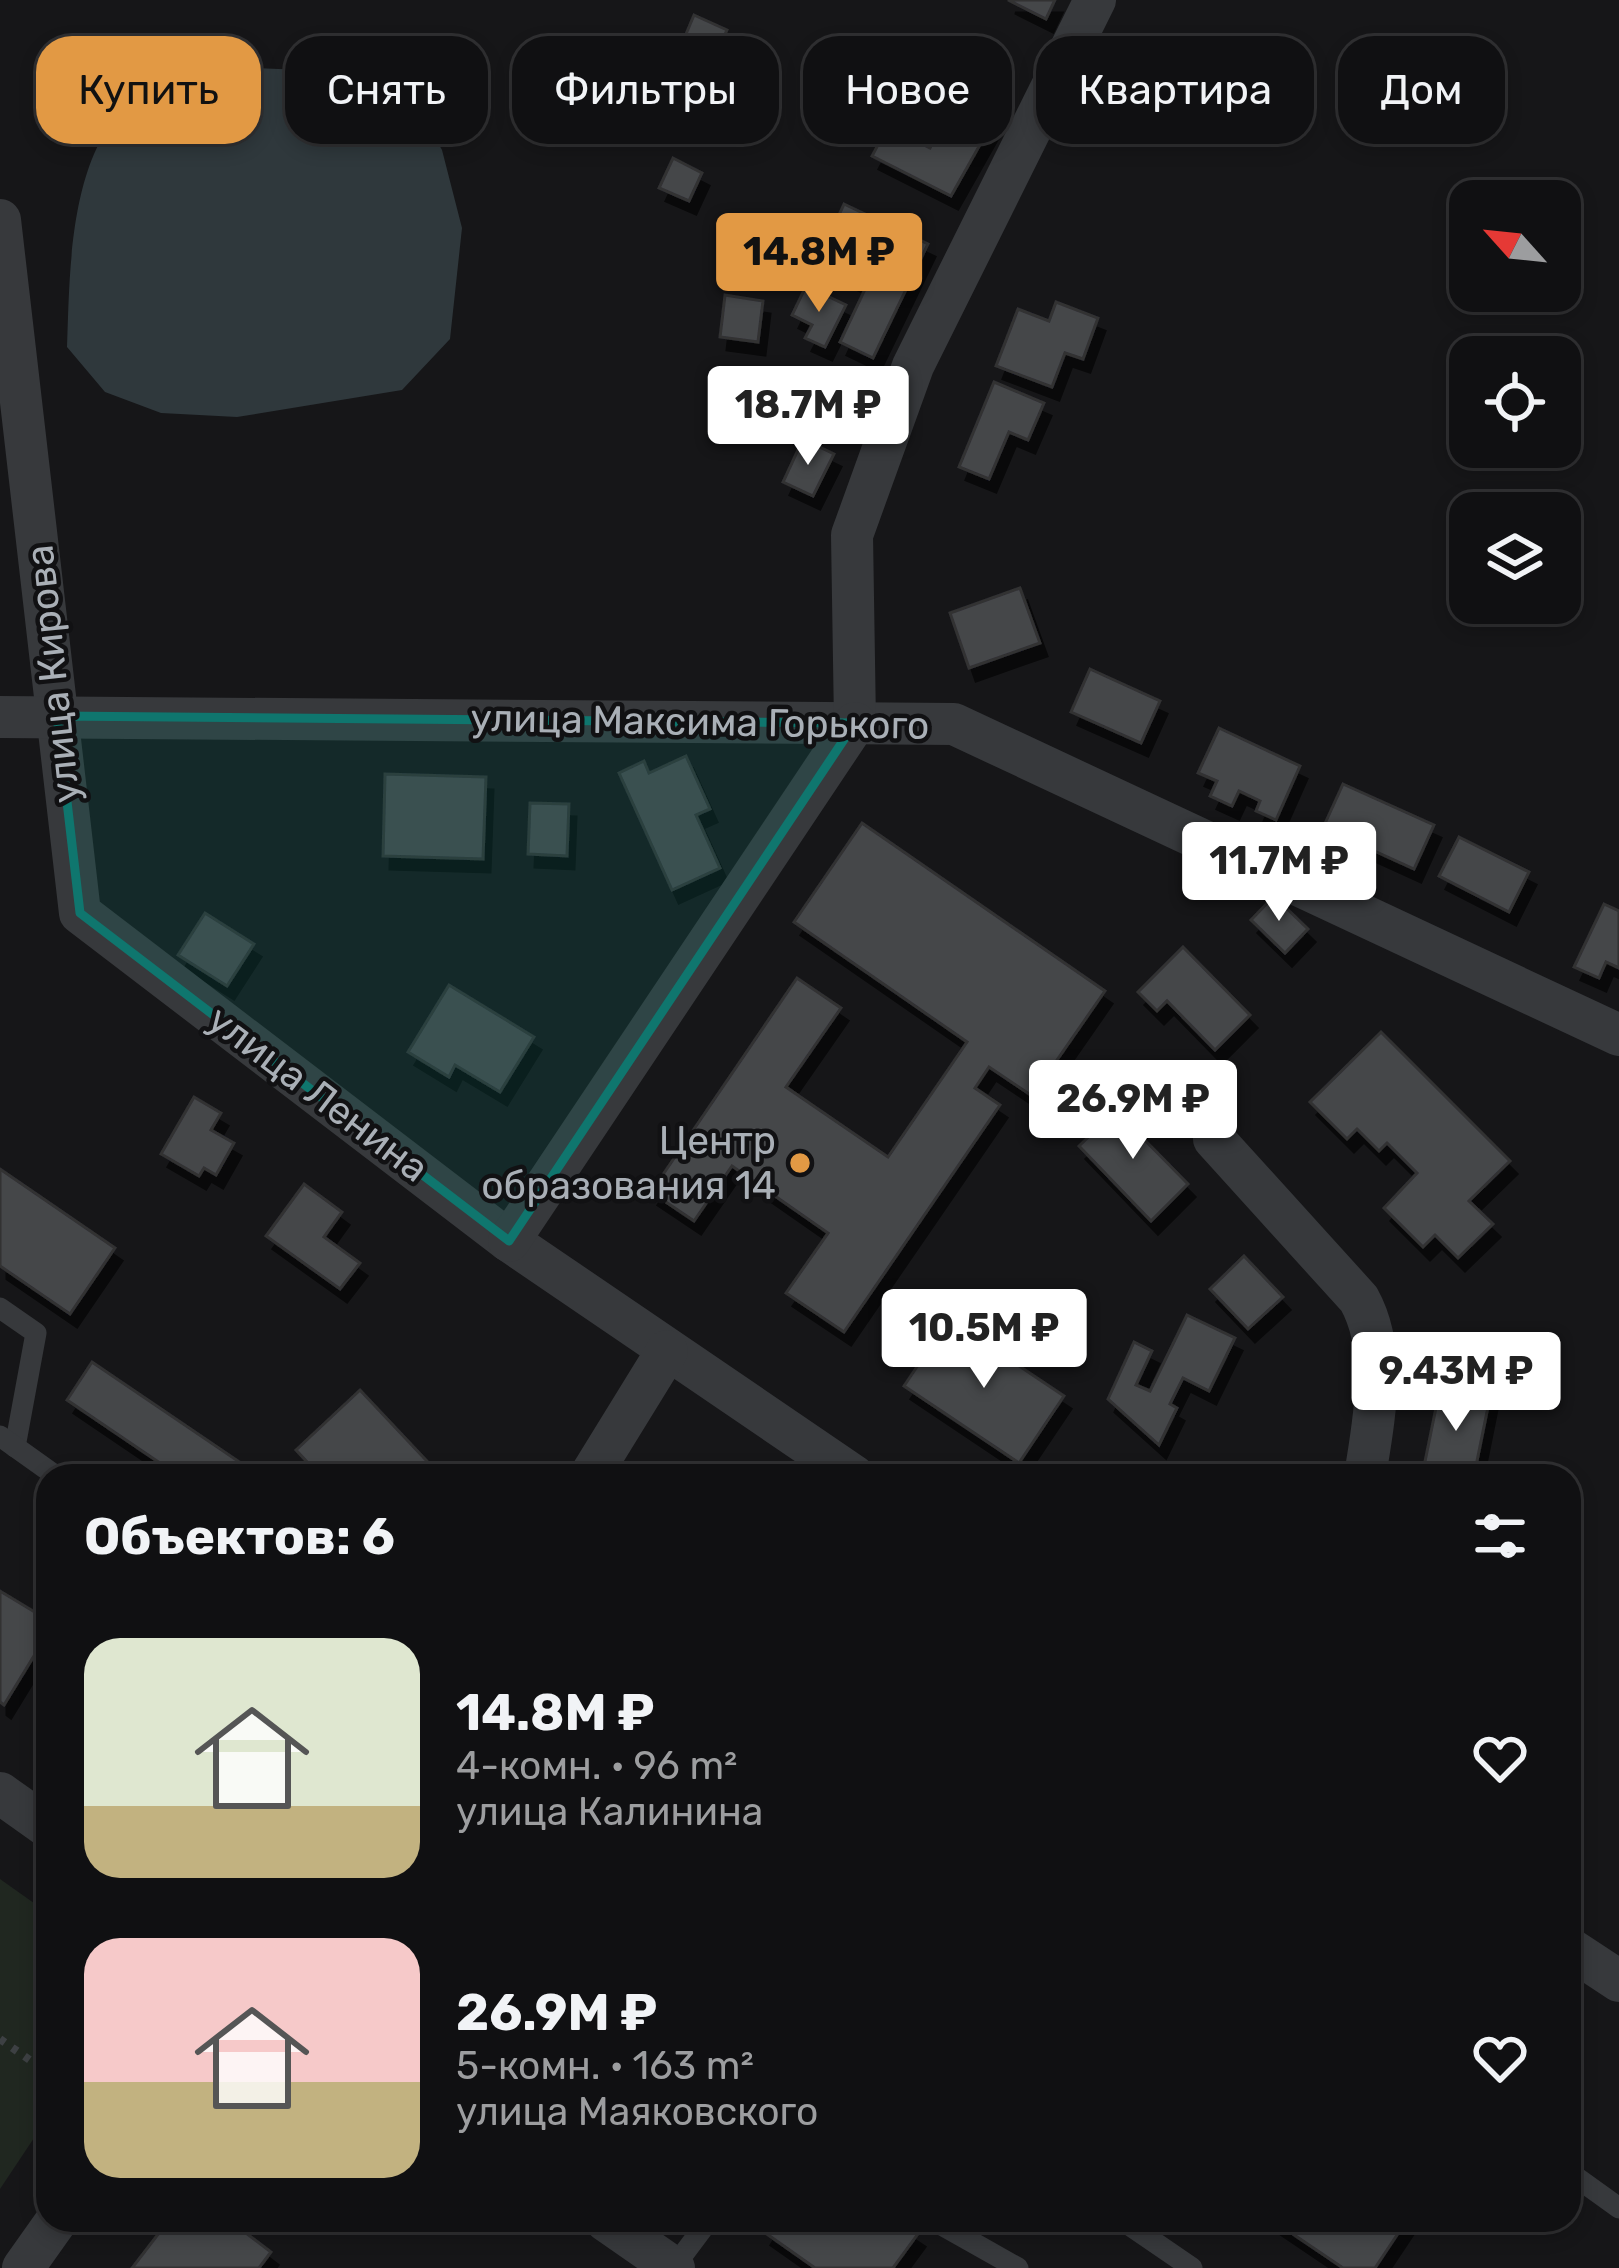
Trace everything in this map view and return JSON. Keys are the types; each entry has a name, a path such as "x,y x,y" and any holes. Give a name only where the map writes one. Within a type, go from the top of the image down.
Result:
{"street":[{"path":"509,1240 855,723 852,536 914,366 1095,0"},
{"name":"улица Кирова","path":"0,220 80,913"},
{"name":"улица Максима Горького","path":"0,717 954,724 1619,1035"},
{"name":"улица Ленина","path":"80,913 509,1240 836,1464"},
{"path":"1214,1139 1359,1299 1374,1327 1373,1426 1367,1464"},
{"path":"597,1464 668,1351"},
{"path":"0,1793 36,1818"},
{"path":"1581,1956 1619,1981"},
{"path":"23,2268 48,2232"},
{"path":"622,2232 673,2268"}],"lane":[{"path":"0,1308 36,1333 7,1442 39,1464"},
{"path":"1581,2180 1619,2207"},
{"path":"673,2268 701,2232"},
{"path":"954,2232 1018,2268"},
{"path":"1140,2232 1192,2268"}],"path":[{"path":"0,2038 36,2064"}],"highlighted area":[{"path":"57,716 855,723 509,1241 80,913"}],"shaded area":[{"path":"261,68 285,69 285,144 439,144 462,228 450,339 402,390 237,417 161,413 105,392 67,347 73,244 88,171 100,144 261,144"},
{"path":"0,1879 36,1904 36,2135 0,2189"}],"building":[{"path":"1008,0 1055,0 1046,19"},
{"path":"694,15 727,30 724,36 685,36"},
{"path":"878,144 930,148 932,144 980,144 951,196 872,156"},
{"path":"673,158 702,173 689,201 659,188"},
{"path":"844,204 928,244 873,358 840,342 867,285 845,274 858,246 831,232"},
{"path":"806,286 846,305 825,347 805,338 812,325 792,315"},
{"path":"725,295 763,301 758,342 720,337"},
{"path":"1056,302 1098,318 1083,359 1065,353 1052,387 996,366 1018,309 1049,321"},
{"path":"994,382 1044,403 1028,440 1009,432 989,479 959,467"},
{"path":"803,439 834,454 813,496 783,482"},
{"path":"1020,588 1040,643 969,668 950,613"},
{"path":"1090,669 1160,701 1141,743 1071,712"},
{"path":"1219,728 1300,766 1276,820 1256,811 1260,801 1239,791 1232,806 1210,796 1217,781 1198,773"},
{"path":"686,756 710,809 696,815 720,868 672,890 619,773 644,761 649,773"},
{"path":"385,774 486,777 483,859 383,856"},
{"path":"1343,784 1434,825 1414,869 1350,840 1344,854 1317,841"},
{"path":"530,803 569,804 567,856 528,854"},
{"path":"862,823 1105,991 1032,1096 989,1067 975,1088 1000,1105 844,1332 786,1293 828,1233 732,1166 694,1221 651,1192 797,978 841,1008 786,1087 888,1157 967,1042 794,922"},
{"path":"1459,837 1529,872 1509,912 1439,876"},
{"path":"1274,896 1308,929 1285,953 1251,920"},
{"path":"1604,904 1619,911 1619,968 1606,962 1599,978 1574,967"},
{"path":"205,913 254,944 227,986 178,955"},
{"path":"1183,947 1250,1015 1215,1050 1167,1001 1157,1011 1138,992"},
{"path":"449,985 534,1037 500,1092 455,1065 449,1077 408,1052"},
{"path":"1381,1032 1510,1161 1469,1201 1493,1224 1458,1258 1435,1235 1423,1247 1384,1208 1417,1173 1387,1143 1379,1151 1357,1129 1347,1139 1310,1102"},
{"path":"194,1097 221,1113 211,1130 234,1143 216,1175 204,1168 199,1176 161,1154"},
{"path":"1126,1101 1145,1120 1135,1130 1188,1184 1151,1221 1079,1146"},
{"path":"0,1169 115,1248 70,1314 0,1266"},
{"path":"304,1184 342,1212 324,1237 360,1263 340,1289 266,1236"},
{"path":"1244,1256 1283,1297 1248,1329 1210,1289"},
{"path":"1187,1315 1235,1338 1209,1391 1183,1378 1170,1404 1177,1408 1159,1445 1108,1399 1134,1342 1152,1351 1136,1385 1150,1391"},
{"path":"949,1319 1064,1396 1019,1463 904,1386"},
{"path":"92,1362 242,1464 161,1464 67,1400"},
{"path":"1440,1388 1490,1397 1476,1464 1424,1464"},
{"path":"360,1390 430,1464 309,1464 296,1450"},
{"path":"0,1591 36,1613 36,1653 4,1705 0,1702"},
{"path":"160,2232 245,2232 271,2252 259,2268 132,2268"},
{"path":"764,2232 918,2234 893,2268 815,2268"},
{"path":"1290,2232 1399,2232 1375,2268 1343,2268"}],"place":[{"name":"Центр образования 14","path":"800,1163"}]}
